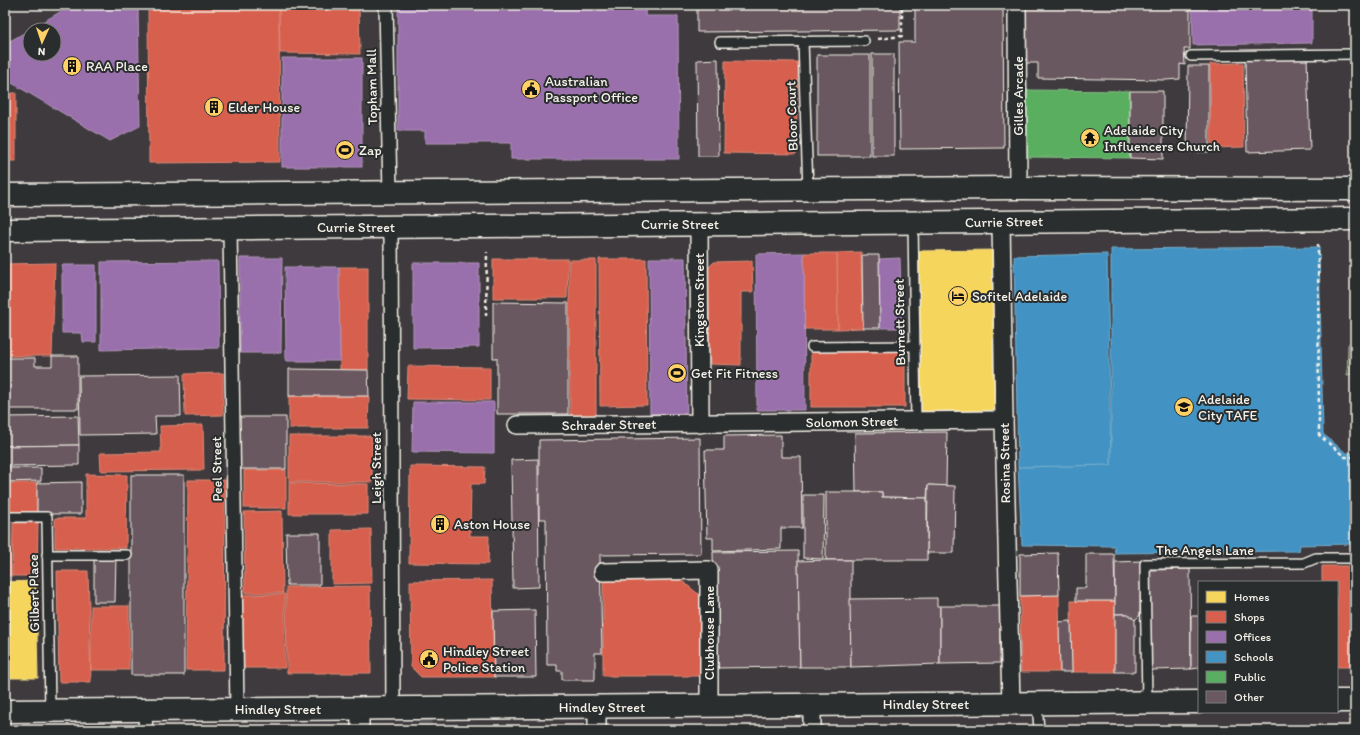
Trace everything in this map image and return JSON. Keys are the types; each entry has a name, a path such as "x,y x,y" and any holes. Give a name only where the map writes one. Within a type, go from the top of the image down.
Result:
{"main road":[{"path":"5,195 1018,188 1355,189"},
{"name":"Currie Street","path":"5,230 1355,219"},
{"path":"1338,701 1355,701"},
{"name":"Hindley Street","path":"5,711 50,710 146,720 237,709 1198,702"}],"street":[{"name":"Topham Mall","path":"386,5 390,193"},
{"name":"Gilles Arcade","path":"1018,5 1018,188"},
{"name":"Rosina Street","path":"1001,222 1011,704"},
{"name":"Kingston Street","path":"699,224 700,424"},
{"name":"Leigh Street","path":"391,227 393,708"},
{"name":"Peel Street","path":"230,228 237,709"},
{"name":"Solomon Street","path":"700,424 1004,420"},
{"name":"Schrader Street","path":"518,426 700,424"},
{"name":"Clubhouse Lane","path":"603,572 709,570 709,706"},
{"path":"812,705 812,730"},
{"path":"597,707 597,730"},
{"path":"360,708 360,730"}],"lane":[{"name":"Bloor Court","path":"803,41 808,190"},
{"path":"720,42 864,41"},
{"path":"1191,56 1355,54"},
{"name":"Burnett Street","path":"913,222 916,421"},
{"path":"812,347 915,346"},
{"name":"Gilbert Place","path":"5,517 47,517 50,710"},
{"path":"47,555 127,555"},
{"name":"The Angels Lane","path":"1148,703 1145,564 1304,563 1316,558 1355,558"},
{"path":"1038,703 1039,730"}],"path":[{"path":"864,41 902,36 902,5"},
{"path":"1318,244 1319,435 1345,457 1355,457"},
{"path":"486,316 487,252"}],"green space":[{"path":"1355,335 1355,374 1347,375 1348,345"}],"building: Homes":[{"name":"Sofitel Adelaide","path":"999,250 1002,417 918,418 916,251"},
{"path":"36,581 38,678 5,678 5,582"}],"building: Shops":[{"name":"Elder House","path":"148,5 279,5 280,162 149,163"},
{"path":"279,5 359,5 360,54 280,53"},
{"path":"725,61 798,62 796,154 724,153"},
{"path":"1243,63 1244,147 1211,148 1210,64"},
{"path":"5,93 16,93 16,161 5,161"},
{"path":"861,252 863,328 838,329 837,253"},
{"path":"804,253 837,253 838,329 804,329"},
{"path":"493,259 568,259 567,298 493,298"},
{"path":"599,259 646,259 647,405 600,406"},
{"path":"569,260 596,260 596,419 570,419"},
{"path":"752,261 753,292 741,292 741,365 710,364 708,268 714,262"},
{"path":"55,263 52,356 5,356 5,264"},
{"path":"339,267 368,267 368,370 340,370"},
{"path":"811,351 905,351 905,407 811,407"},
{"path":"408,366 490,367 490,400 407,399"},
{"path":"223,373 223,415 185,416 184,374"},
{"path":"289,396 369,396 368,428 289,428"},
{"path":"203,425 204,470 101,471 100,453 161,452 160,426"},
{"path":"289,436 372,436 372,482 289,482"},
{"name":"Aston House","path":"410,466 485,467 484,484 471,484 470,536 489,536 488,564 409,563"},
{"path":"244,470 286,470 286,508 244,508"},
{"path":"86,474 127,475 126,548 55,548 55,518 86,518"},
{"path":"188,480 225,480 224,670 186,670"},
{"path":"5,483 37,483 37,514 5,514"},
{"path":"289,483 368,484 368,514 289,514"},
{"path":"282,511 283,593 245,593 244,512"},
{"path":"13,523 38,523 37,576 12,576"},
{"path":"5,524 10,524 11,576 5,576"},
{"path":"371,529 372,583 332,584 332,530"},
{"path":"1322,566 1355,566 1355,667 1338,667 1338,581 1322,581"},
{"path":"57,571 88,571 91,682 59,682"},
{"path":"603,574 673,574 706,600 706,676 603,676"},
{"path":"492,580 494,677 421,677 411,667 410,581"},
{"path":"370,586 371,673 287,673 286,587"},
{"path":"285,594 285,668 242,668 241,595"},
{"path":"1059,595 1060,672 1021,672 1020,596"},
{"path":"1071,601 1115,601 1115,672 1072,672"},
{"path":"91,606 129,606 129,670 91,670"}],"building: Offices":[{"name":"RAA Place","path":"72,5 138,5 140,126 110,141 5,79 5,44 22,34 22,62 62,62 62,22 43,22"},
{"path":"398,5 579,5 579,7 646,6 645,16 678,16 679,159 511,159 511,143 425,143 425,131 398,131"},
{"path":"1192,5 1312,5 1312,43 1193,45"},
{"path":"282,58 362,58 362,167 282,167"},
{"path":"804,253 805,410 757,410 756,254"},
{"path":"240,258 282,258 281,353 240,353"},
{"path":"649,258 685,258 687,419 650,419"},
{"path":"900,258 902,328 880,328 879,259"},
{"path":"218,261 219,348 101,350 101,262"},
{"path":"413,263 479,263 479,347 413,348"},
{"path":"62,265 96,265 96,342 83,342 82,333 62,333"},
{"path":"285,267 339,267 340,361 286,361"},
{"path":"413,402 494,402 494,453 412,452"}],"building: Schools":[{"name":"Adelaide City TAFE","path":"1319,247 1323,434 1346,453 1355,453 1355,544 1300,545 1299,551 1115,553 1114,546 1022,545 1018,467 1111,465 1111,249"},
{"path":"1107,254 1111,465 1018,467 1014,256"}],"building: Public":[{"path":"1027,90 1130,91 1130,158 1026,157"}],"building: Other":[{"path":"697,5 900,5 900,30 697,32"},
{"path":"915,5 1003,5 1004,148 900,149 899,42 915,42"},
{"path":"1024,5 1190,5 1190,49 1184,49 1185,65 1180,64 1180,79 1038,78 1038,63 1025,63"},
{"path":"872,54 894,54 894,156 872,156"},
{"path":"817,55 870,55 870,156 817,156"},
{"path":"1307,57 1310,150 1247,152 1245,59"},
{"path":"718,59 719,156 698,156 697,60"},
{"path":"1188,66 1209,66 1209,152 1187,152"},
{"path":"1130,91 1163,91 1163,159 1130,158"},
{"path":"862,255 879,255 880,328 863,328"},
{"path":"493,302 568,303 568,414 497,414 497,358 493,358"},
{"path":"52,356 78,356 78,409 5,409 5,358 35,358 35,366 52,366"},
{"path":"289,369 368,370 369,396 289,396"},
{"path":"180,375 181,416 155,416 156,434 80,435 79,376"},
{"path":"78,416 79,445 5,446 5,417"},
{"path":"239,417 286,417 286,469 238,469"},
{"path":"947,432 946,486 928,485 927,498 882,497 882,492 856,492 855,433"},
{"path":"781,435 781,457 801,457 802,528 781,528 781,549 713,551 713,538 707,538 705,450 724,450 724,436"},
{"path":"700,438 701,554 600,555 602,653 595,653 595,680 562,680 562,671 557,671 557,665 547,665 546,519 539,519 539,440"},
{"path":"79,445 79,465 5,466 5,446"},
{"path":"538,459 539,587 513,588 511,460"},
{"path":"5,468 41,468 41,481 5,482"},
{"path":"131,475 184,475 184,675 131,675"},
{"path":"81,482 81,514 37,514 37,483"},
{"path":"928,485 955,486 954,553 927,553"},
{"path":"826,492 882,492 882,497 927,498 927,560 826,560"},
{"path":"803,495 824,495 823,559 803,558"},
{"path":"286,533 320,533 320,585 287,585"},
{"path":"798,551 800,667 715,668 713,552"},
{"path":"1058,553 1059,595 1020,596 1020,554"},
{"path":"1086,554 1114,554 1115,601 1076,601 1076,588 1086,588"},
{"path":"116,556 115,602 94,602 94,557"},
{"path":"851,560 851,667 800,667 798,561"},
{"path":"1141,561 1140,615 1135,620 1128,614 1115,614 1115,562"},
{"path":"1190,569 1191,669 1151,670 1150,570"},
{"path":"937,598 937,606 940,606 940,664 851,667 850,599"},
{"path":"940,606 1000,606 1000,663 940,664"},
{"path":"535,610 536,677 494,677 493,611"},
{"path":"1115,614 1128,614 1135,620 1135,672 1115,672"},
{"path":"1191,616 1198,616 1198,668 1191,669"},
{"path":"1071,621 1072,672 1060,672 1059,622"}],"tunnel":[{"path":"425,708 425,730"}],"place":[{"name":"RAA Place","path":"72,66"},
{"name":"Australian Passport Office","path":"531,89"},
{"name":"Elder House","path":"214,107"},
{"name":"Adelaide City Influencers Church","path":"1090,138"},
{"name":"Zap","path":"345,150"},
{"name":"Sofitel Adelaide","path":"958,296"},
{"name":"Get Fit Fitness","path":"677,373"},
{"name":"Adelaide City TAFE","path":"1184,407"},
{"name":"Aston House","path":"440,524"},
{"name":"Hindley Street Police Station","path":"429,659"}]}
